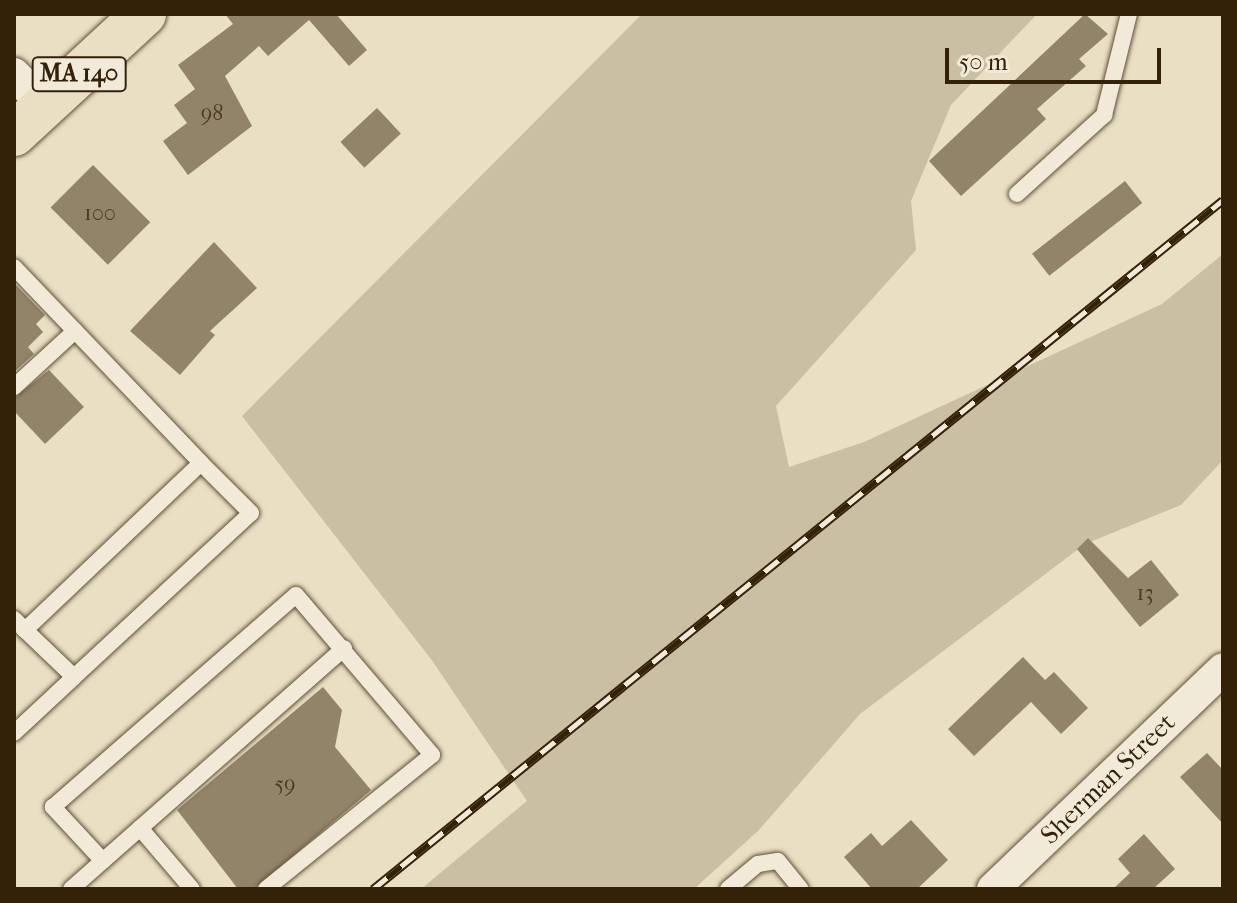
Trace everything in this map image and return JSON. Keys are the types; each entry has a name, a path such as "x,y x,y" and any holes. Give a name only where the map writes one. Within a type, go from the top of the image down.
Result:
{"main road":[{"name":"MA 140","path":"29,120 144,14"}],"street":[{"path":"14,74 29,120"},
{"name":"Sherman Street","path":"993,889 1223,669"}],"lane":[{"path":"1017,194 1104,115 1129,14"},
{"path":"14,267 251,513 14,733"},
{"path":"14,387 75,331"},
{"path":"74,677 19,624 201,463"},
{"path":"103,861 53,807 296,595 432,755 266,889"},
{"path":"71,889 344,648"},
{"path":"140,828 192,889"},
{"path":"728,889 758,864 778,861 801,889"}],"shaded area":[{"path":"642,14 1037,14 951,105 911,201 916,250 776,406 789,467 864,442 1162,304 1223,254 1223,460 1181,505 1085,544 860,714 759,830 694,889 421,889 527,801 431,659 242,416"}],"building":[{"path":"225,14 336,14 367,50 349,66 309,20 268,56 259,46 225,76 252,126 188,175 163,141 187,123 174,105 195,89 178,65 233,24"},
{"path":"1085,14 1108,34 1079,59 1086,66 1037,109 1046,119 961,196 929,161"},
{"path":"377,108 401,134 364,168 340,142"},
{"path":"93,165 150,222 108,265 51,207"},
{"path":"1125,181 1142,203 1049,276 1032,254"},
{"path":"214,242 257,288 210,331 215,335 180,375 130,331"},
{"path":"14,283 45,315 36,324 43,332 28,347 34,354 14,372"},
{"path":"49,370 84,407 45,444 14,411 14,398"},
{"path":"1088,538 1128,578 1151,560 1179,595 1140,627 1077,549"},
{"path":"1023,657 1045,680 1054,672 1088,708 1061,734 1031,702 974,756 948,729"},
{"path":"323,687 342,710 335,747 371,790 254,889 238,889 177,810"},
{"path":"1207,753 1223,770 1223,824 1180,777"},
{"path":"911,820 948,860 917,889 872,889 844,857 871,833 882,846"},
{"path":"1144,834 1175,869 1153,889 1113,889 1130,873 1118,859"}],"railway":[{"path":"373,889 1223,200"}]}
